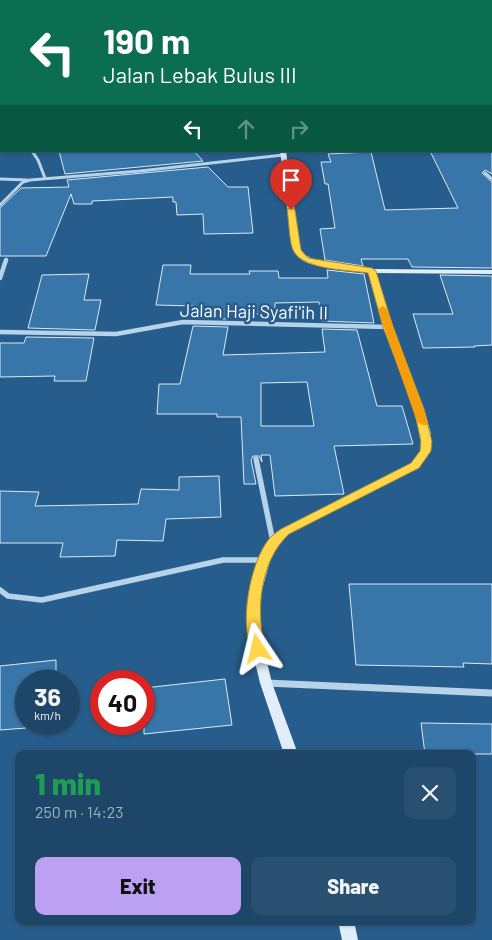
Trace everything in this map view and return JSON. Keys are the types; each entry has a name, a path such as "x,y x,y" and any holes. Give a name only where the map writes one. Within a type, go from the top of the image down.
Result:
{"street":[{"path":"0,0 12,0"},
{"path":"33,152 45,178"},
{"path":"0,205 23,182 30,180 140,171 283,153 296,246 300,255 305,259 315,263 372,271 492,272"},
{"path":"485,173 492,179"},
{"path":"0,179 30,180"},
{"path":"0,278 6,260"},
{"path":"290,750 266,683 254,633 254,597 264,560 273,542 285,532 415,466 425,451 426,434 419,409 388,327 372,271"},
{"name":"Jalan Haji Syafi'ih II","path":"0,332 116,334 183,322 388,327"},
{"path":"256,459 273,542"},
{"path":"0,590 8,596 42,600 222,560 264,560"},
{"path":"266,683 492,693"},
{"path":"347,925 350,940"}],"building":[{"path":"59,152 195,152 203,161 65,174"},
{"path":"371,152 385,210 458,208 430,152 492,152 492,174 485,170 482,173 492,182 492,268 412,267 408,259 361,259 363,266 325,260 320,229 335,228 328,184 325,184 321,162 331,162 328,154"},
{"path":"208,167 228,187 248,187 253,233 204,234 203,214 177,215 176,202 173,202 173,197 92,201 92,204 74,204 71,194 46,256 0,256 0,208 21,188 69,187 67,180"},
{"path":"163,265 191,265 190,274 250,274 249,271 278,271 279,278 328,278 327,270 364,274 374,323 321,321 319,302 275,303 275,314 230,314 229,319 195,318 197,308 193,308 194,306 156,305"},
{"path":"89,274 84,300 101,300 95,330 28,328 42,275"},
{"path":"440,275 492,276 492,345 423,348 413,314 453,314"},
{"path":"193,326 228,327 223,355 325,352 322,329 357,330 377,406 402,406 413,444 334,446 344,494 275,496 270,455 261,455 262,462 259,456 253,456 251,460 256,484 244,484 241,417 217,417 217,414 157,414 159,384 180,384","holes":["307,382 314,426 261,426 261,383"]},
{"path":"26,337 94,338 86,381 54,381 55,376 0,377 0,343 24,343"},
{"path":"219,476 221,517 166,519 163,541 117,540 115,556 60,557 63,543 0,543 0,491 39,492 35,506 138,504 141,489 179,490 179,477"},
{"path":"349,584 492,584 492,664 463,663 464,667 356,665"},
{"path":"56,660 56,670 15,670 15,729 0,730 0,666"},
{"path":"225,679 232,725 155,733 155,687"},
{"path":"421,723 492,724 492,754 476,754 476,750 424,750"}],"slow traffic":[{"path":"383,309 423,422"}],"route":[{"path":"258,649 254,633 254,597 264,560 273,542 285,532 415,466 425,451 427,442 419,409 388,327 372,271 315,263 305,259 297,250 291,210"}]}
